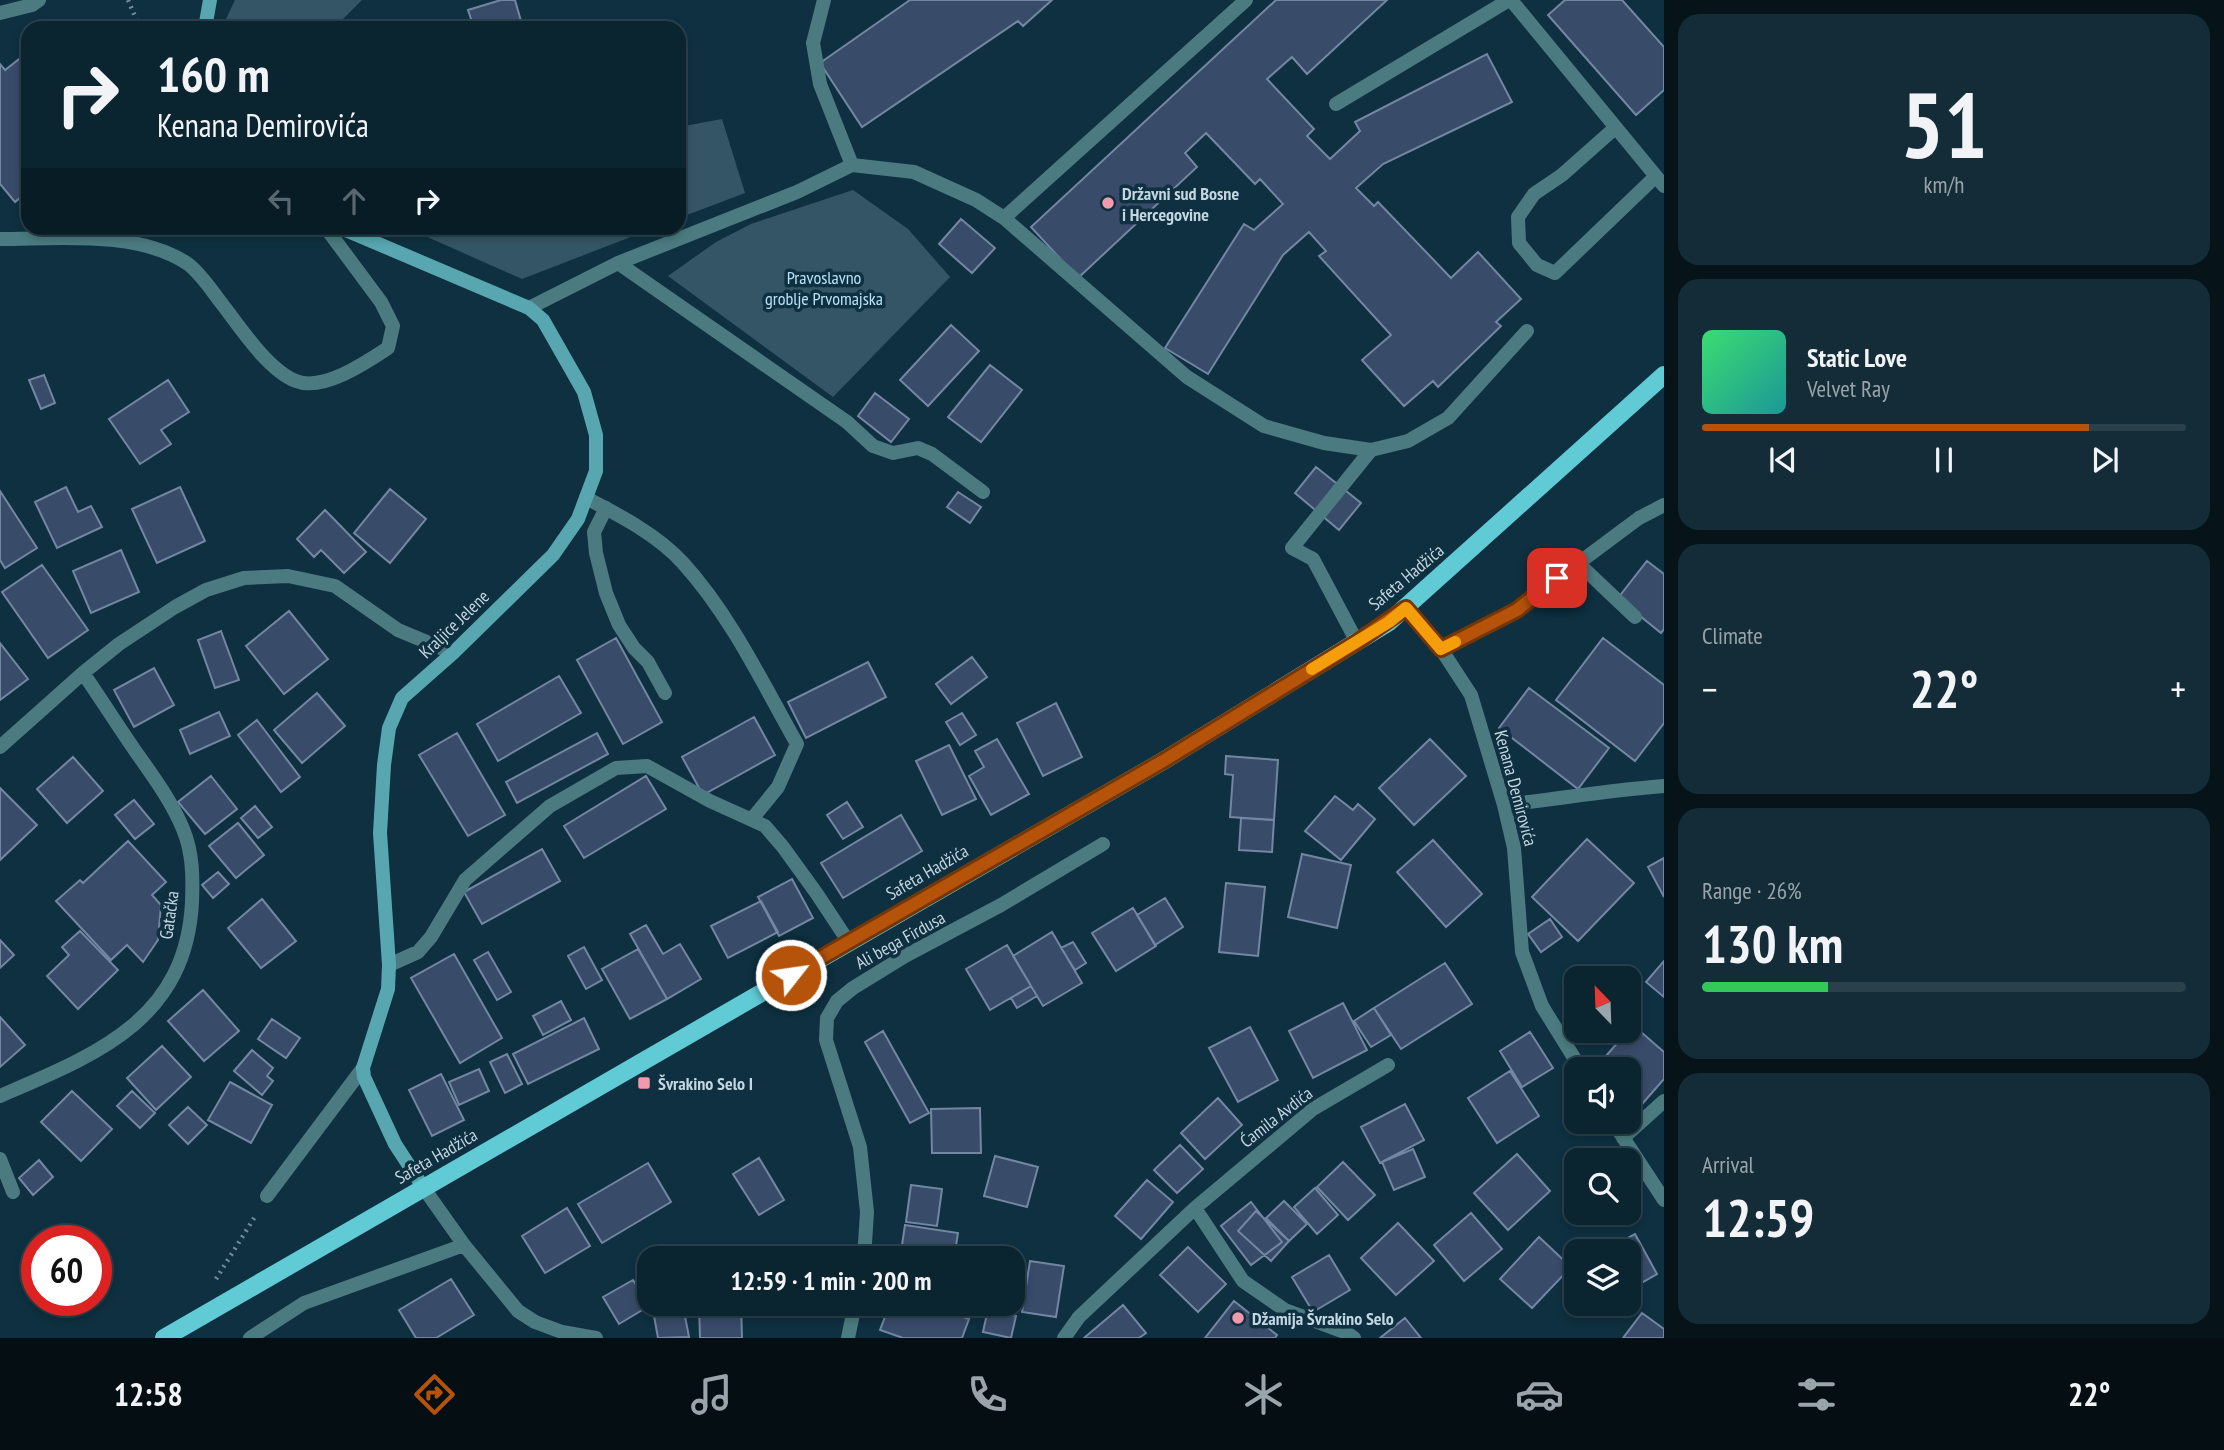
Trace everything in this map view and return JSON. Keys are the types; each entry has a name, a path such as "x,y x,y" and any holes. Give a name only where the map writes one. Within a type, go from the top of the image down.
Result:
{"main road":[{"path":"206,21 211,0"},
{"name":"Kraljice Jelene","path":"357,235 529,308 543,320 584,392 596,435 596,471 578,519 553,555 453,653 402,698 389,728 380,833 388,989 363,1068"},
{"name":"Safeta Hadžića","path":"164,1338 1163,761 1357,642 1406,608 1664,375"},
{"path":"363,1068 373,1101 395,1144 423,1187"}],"street":[{"path":"0,13 32,5 39,0"},
{"path":"824,0 813,43 820,85 852,165"},
{"path":"1004,218 1246,0"},
{"path":"1336,104 1510,0 1615,128 1659,182 1555,273 1536,265 1520,243 1518,217 1534,194 1562,175 1615,128"},
{"path":"529,308 618,264 797,192 852,165 914,172 976,200 1004,218 1187,377 1264,426 1324,443 1371,450 1408,441 1448,418 1527,331"},
{"path":"0,239 103,240 157,248 189,265 267,361 296,381 313,382 341,375 361,366 388,348 393,326 381,302 331,235"},
{"path":"618,264 847,422 873,446 893,453 918,448 932,454 983,492"},
{"path":"1357,642 1313,559 1292,548 1371,450"},
{"path":"586,498 633,523 682,562 730,624 797,744 778,787 752,819"},
{"path":"1441,649 1517,610 1639,519 1664,505"},
{"path":"606,508 594,532 606,593 619,625 634,648 648,662 666,693"},
{"path":"1578,563 1636,617"},
{"path":"0,747 119,644 206,590 244,578 288,576 335,586 397,630 453,653"},
{"name":"Kenana Demirovića","path":"1406,608 1441,649 1471,695 1514,848 1522,952 1542,1006 1574,1057"},
{"name":"Gatačka","path":"0,1096 109,1044 151,1010 177,973 191,923 193,871 184,830 159,784 83,673"},
{"path":"388,965 418,952 431,937 465,880 550,806 616,768 648,766 710,801 765,826 783,847 848,941"},
{"path":"1504,805 1560,799 1607,790 1664,786"},
{"name":"Ali bega Firdusa","path":"865,1246 867,1212 860,1147 826,1040 827,1018 838,1002 853,988 1103,844"},
{"name":"Ćamila Avdića","path":"1065,1338 1079,1317 1195,1208 1313,1108 1388,1065"},
{"path":"267,1196 363,1068"},
{"path":"1623,1138 1664,1101"},
{"path":"1620,1134 1664,1200"},
{"path":"0,1159 13,1192"},
{"path":"423,1187 464,1245 518,1311 535,1322 562,1332 596,1338"},
{"path":"1195,1208 1243,1281 1285,1310 1348,1333 1354,1338"},
{"path":"250,1338 304,1303 464,1245"},
{"path":"848,1338 853,1316"}],"path":[{"path":"128,0 138,21"},
{"path":"209,1290 267,1196"}],"green space":[{"path":"235,0 362,0 341,21 226,19"},
{"path":"722,119 745,193 686,215 688,173 686,126"},
{"name":"Pravoslavno groblje Prvomajska","path":"853,190 908,229 950,277 833,397 668,276 716,242 751,224"},
{"path":"423,235 636,235 522,279"}],"building":[{"path":"501,0 515,0 521,21 472,21 468,10"},
{"path":"910,0 1052,0 1023,26 1018,21 862,127 820,63"},
{"name":"Državni sud Bosne i Hercegovine","path":"1276,0 1387,0 1307,74 1292,57 1267,79 1314,129 1307,136 1330,159 1360,131 1355,122 1487,54 1512,102 1383,164 1356,188 1374,206 1378,202 1451,278 1478,252 1521,299 1496,322 1501,326 1438,387 1433,381 1404,406 1362,360 1391,335 1319,256 1326,251 1309,232 1283,255 1208,374 1165,348 1244,224 1254,230 1283,204 1260,179 1255,184 1206,133 1185,153 1197,167 1078,278 1031,227"},
{"path":"1565,0 1622,0 1664,47 1664,90 1636,115 1548,15"},
{"path":"21,58 21,197 15,202 0,184 0,64 5,70"},
{"path":"961,219 995,248 972,273 939,244"},
{"path":"951,325 979,351 928,406 900,380"},
{"path":"990,365 1022,390 981,442 948,417"},
{"path":"44,375 55,403 41,409 29,380"},
{"path":"168,380 189,412 161,430 171,444 140,464 109,419"},
{"path":"875,393 909,419 891,442 858,416"},
{"path":"1316,467 1361,503 1339,530 1295,493"},
{"path":"66,487 78,512 91,506 102,527 57,548 35,502"},
{"path":"180,487 205,541 157,563 132,509"},
{"path":"390,489 426,519 390,563 354,533"},
{"path":"0,491 37,548 5,568 0,560"},
{"path":"958,492 981,507 970,523 947,507"},
{"path":"325,510 366,552 344,573 321,550 314,557 297,539"},
{"path":"121,550 139,592 91,613 73,571"},
{"path":"1647,561 1664,574 1664,629 1661,633 1618,598"},
{"path":"42,565 88,630 48,658 2,592"},
{"path":"289,611 328,659 284,694 246,646"},
{"path":"221,631 239,680 215,688 198,640"},
{"path":"616,638 662,722 623,744 577,660"},
{"path":"1603,638 1664,685 1664,723 1635,761 1556,700"},
{"path":"0,643 28,679 0,700"},
{"path":"972,657 987,677 951,704 936,684"},
{"path":"868,662 886,697 806,738 788,702"},
{"path":"154,668 174,705 134,727 114,690"},
{"path":"559,676 581,713 498,761 477,724"},
{"path":"1529,688 1609,748 1578,789 1499,728"},
{"path":"317,693 345,726 302,763 274,730"},
{"path":"1056,703 1082,757 1043,776 1017,723"},
{"path":"219,712 230,736 190,754 180,730"},
{"path":"962,713 976,735 960,745 946,722"},
{"path":"754,717 775,755 703,795 682,757"},
{"path":"257,720 300,777 281,792 238,735"},
{"path":"457,733 505,815 468,836 419,755"},
{"path":"597,733 608,754 517,803 506,782"},
{"path":"997,739 1029,794 991,815 969,776 984,767 975,751"},
{"path":"1430,739 1466,776 1414,825 1379,788"},
{"path":"949,745 976,799 942,815 916,761"},
{"path":"1226,756 1278,760 1274,820 1230,817 1233,775 1225,774"},
{"path":"73,757 103,791 67,823 37,789"},
{"path":"211,776 237,809 205,834 178,802"},
{"path":"646,776 666,809 584,858 564,826"},
{"path":"0,788 37,825 0,860"},
{"path":"1335,796 1353,810 1358,804 1375,819 1341,860 1305,831"},
{"path":"134,800 154,824 135,839 115,815"},
{"path":"847,802 863,827 843,839 827,815"},
{"path":"255,806 272,827 258,838 241,818"},
{"path":"901,815 922,851 843,898 821,863"},
{"path":"1241,818 1274,820 1272,852 1239,850"},
{"path":"238,823 264,855 236,878 209,846"},
{"path":"1587,839 1634,883 1578,941 1532,897"},
{"path":"1433,840 1482,894 1446,927 1397,872"},
{"path":"128,841 166,882 152,895 161,905 158,940 143,962 127,945 111,960 56,901 80,880 83,883"},
{"path":"542,849 560,881 482,924 464,892"},
{"path":"1302,854 1351,865 1337,928 1288,917"},
{"path":"1664,858 1664,897 1648,867"},
{"path":"218,872 229,884 213,898 202,885"},
{"path":"792,879 813,918 779,936 758,897"},
{"path":"1226,883 1265,887 1258,956 1219,952"},
{"path":"1165,898 1183,927 1155,945 1137,915"},
{"path":"262,899 296,941 261,968 228,928"},
{"path":"761,901 778,932 728,958 711,926"},
{"path":"1133,908 1156,946 1116,971 1092,933"},
{"path":"1550,919 1562,937 1541,952 1528,934"},
{"path":"646,925 663,954 680,944 701,979 667,999 630,934"},
{"path":"80,931 118,970 78,1009 47,976 69,955 62,947"},
{"path":"1052,932 1082,983 1043,1006 1013,956"},
{"path":"0,940 14,955 0,968"},
{"path":"1073,942 1086,963 1075,970 1061,948"},
{"path":"1007,945 1031,986 990,1010 966,969"},
{"path":"584,947 602,980 586,989 568,956"},
{"path":"638,949 667,999 630,1019 602,969"},
{"path":"488,952 511,992 497,1000 474,960"},
{"path":"454,954 502,1038 460,1063 411,978"},
{"path":"1664,961 1664,997 1646,982"},
{"path":"1445,963 1472,1004 1401,1049 1374,1008"},
{"path":"1031,986 1037,996 1017,1008 1011,998"},
{"path":"203,990 239,1031 204,1061 168,1021"},
{"path":"561,1001 571,1020 543,1035 533,1016"},
{"path":"1343,1003 1367,1050 1313,1078 1289,1031"},
{"path":"1374,1008 1391,1035 1371,1047 1354,1021"},
{"path":"0,1017 25,1045 0,1067"},
{"path":"584,1018 599,1049 528,1084 513,1054"},
{"path":"272,1019 300,1038 286,1058 258,1039"},
{"path":"1250,1027 1278,1080 1238,1102 1209,1048"},
{"path":"883,1031 929,1113 910,1123 865,1042"},
{"path":"1530,1032 1553,1068 1522,1087 1500,1051"},
{"path":"1642,1033 1664,1052 1664,1079 1643,1103 1641,1057 1605,1057 1617,1043 1642,1043"},
{"path":"162,1046 191,1077 156,1110 127,1078"},
{"path":"252,1050 273,1068 267,1076 273,1081 262,1095 234,1071"},
{"path":"507,1054 522,1084 505,1093 490,1062"},
{"path":"479,1069 489,1091 459,1105 449,1082"},
{"path":"1510,1071 1539,1116 1497,1143 1468,1098"},
{"path":"441,1074 464,1120 432,1136 409,1090"},
{"path":"230,1082 272,1105 251,1143 208,1120"},
{"path":"72,1091 112,1129 81,1161 41,1122"},
{"path":"132,1091 155,1113 140,1128 117,1106"},
{"path":"1218,1098 1242,1125 1205,1159 1181,1133"},
{"path":"1405,1104 1424,1140 1380,1163 1361,1127"},
{"path":"188,1107 207,1125 188,1144 169,1125"},
{"path":"980,1108 981,1153 932,1153 931,1109"},
{"path":"1180,1145 1203,1169 1177,1193 1154,1170"},
{"path":"1413,1149 1425,1177 1394,1190 1382,1162"},
{"path":"1517,1154 1550,1191 1508,1230 1474,1193"},
{"path":"995,1156 1038,1167 1027,1207 984,1196"},
{"path":"759,1158 784,1200 759,1215 733,1174"},
{"path":"39,1160 53,1177 33,1195 19,1178"},
{"path":"1343,1162 1375,1195 1348,1220 1317,1187"},
{"path":"648,1163 671,1202 602,1243 578,1204"},
{"path":"1147,1180 1173,1202 1141,1239 1115,1216"},
{"path":"911,1185 942,1189 937,1226 906,1222"},
{"path":"1315,1188 1338,1215 1317,1234 1294,1207"},
{"path":"1284,1201 1307,1224 1289,1241 1266,1218"},
{"path":"1251,1202 1282,1242 1251,1265 1221,1226"},
{"path":"567,1208 590,1246 545,1273 522,1236"},
{"path":"1256,1211 1289,1241 1271,1261 1238,1231"},
{"path":"1471,1213 1502,1249 1464,1281 1434,1245"},
{"path":"1398,1223 1434,1261 1396,1295 1361,1258"},
{"path":"905,1225 958,1233 956,1246 902,1246"},
{"path":"1539,1237 1564,1260 1564,1274 1532,1308 1500,1279"},
{"path":"1641,1245 1657,1274 1641,1283"},
{"path":"1188,1247 1226,1284 1198,1312 1160,1275"},
{"path":"1329,1255 1350,1290 1313,1312 1292,1277"},
{"path":"1030,1261 1064,1266 1056,1317 1025,1312"},
{"path":"451,1279 474,1315 436,1338 416,1338 399,1310"},
{"path":"633,1280 637,1286 637,1313 619,1324 603,1297"},
{"name":"Džamija Švrakino Selo","path":"1234,1301 1277,1335 1275,1338 1205,1338"},
{"path":"1123,1305 1146,1333 1139,1338 1084,1338"},
{"path":"1641,1314 1664,1329 1664,1338 1623,1338"},
{"path":"654,1316 685,1316 689,1337 658,1338"},
{"path":"699,1316 741,1316 742,1338 700,1338"},
{"path":"885,1316 961,1316 969,1319 962,1338 903,1338 880,1330"},
{"path":"986,1316 1016,1316 1011,1338 983,1332"},
{"path":"1405,1318 1421,1338 1380,1338"}],"slow traffic":[{"path":"1312,669 1389,622 1406,608 1441,649 1455,642"}],"place":[{"name":"Državni sud Bosne i Hercegovine","path":"1108,203"},
{"name":"Švrakino Selo I","path":"644,1083"},
{"name":"Džamija Švrakino Selo","path":"1238,1318"}],"route":[{"path":"791,975 1163,761 1389,622 1406,608 1441,649 1517,610 1557,578"}]}
